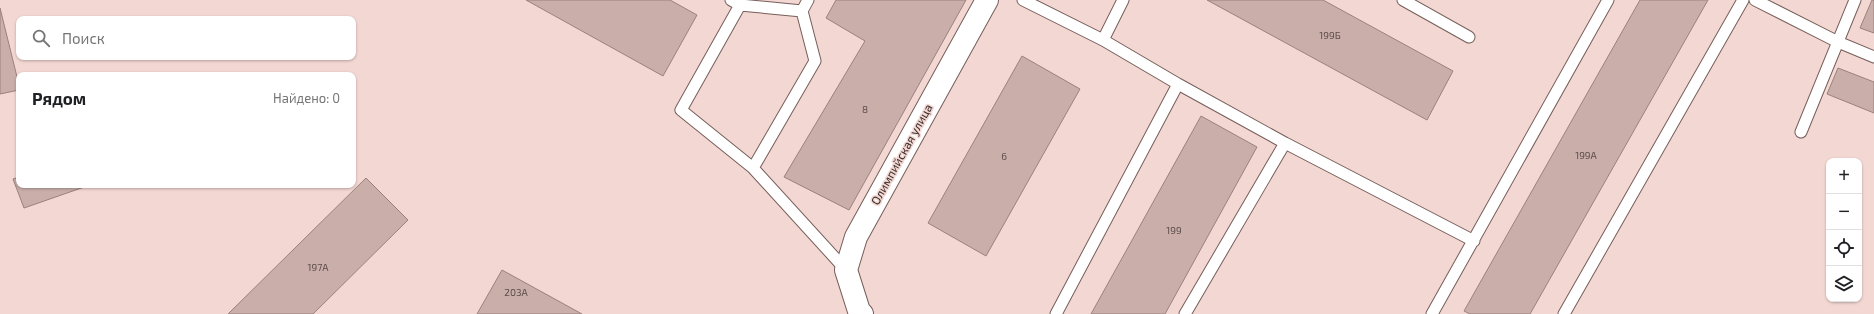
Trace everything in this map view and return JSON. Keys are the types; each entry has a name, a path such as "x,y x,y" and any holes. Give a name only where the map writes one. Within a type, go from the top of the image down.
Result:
{"street":[{"name":"Олимпийская улица","path":"846,270 856,237 987,0"},
{"path":"846,270 859,311 862,314"}],"lane":[{"path":"753,168 815,61 802,11 808,0"},
{"path":"1023,0 1103,40 1178,84 1285,143 1474,241"},
{"path":"1103,40 1123,0"},
{"path":"1403,0 1469,37"},
{"path":"1432,314 1608,0"},
{"path":"1564,314 1743,0"},
{"path":"1755,0 1838,42 1874,57"},
{"path":"1801,132 1855,0"},
{"path":"802,11 736,2 681,110 753,168 846,270"},
{"path":"1056,314 1178,84"},
{"path":"1186,314 1285,143"}],"building":[{"path":"526,0 670,0 697,15 663,76"},
{"path":"836,0 966,0 849,210 784,177 865,41 826,18"},
{"path":"1207,0 1323,0 1453,71 1427,120"},
{"path":"1640,0 1708,0 1530,314 1470,314 1464,311"},
{"path":"1872,0 1874,0 1874,33 1860,28"},
{"path":"0,8 16,73 16,91 0,94"},
{"path":"1022,56 1080,89 986,256 928,223"},
{"path":"1838,68 1874,82 1874,113 1827,94"},
{"path":"1201,116 1257,147 1165,314 1091,314"},
{"path":"16,178 16,187 13,179"},
{"path":"366,178 408,220 313,314 228,314 356,188"},
{"path":"16,188 81,188 24,208"},
{"path":"502,270 582,314 477,314"}]}
